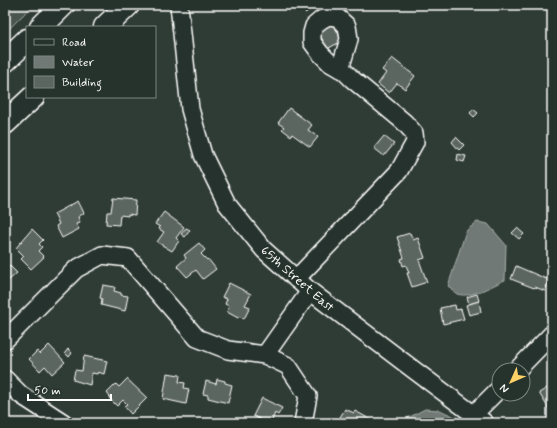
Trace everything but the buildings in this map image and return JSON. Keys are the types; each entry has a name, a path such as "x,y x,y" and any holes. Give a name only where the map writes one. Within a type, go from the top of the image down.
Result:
{"highway":[{"path":"41,26 63,5"},
{"path":"106,26 128,5"},
{"path":"5,61 26,41"},
{"path":"5,123 32,98"}],"street":[{"name":"65th Street East","path":"180,5 190,109 203,155 227,204 264,250 310,291 479,419"},
{"path":"296,279 399,171 415,142 414,133 404,122 340,69"},
{"path":"5,340 76,269 102,255 128,258 197,338 228,350 264,355 288,366 308,396 303,423"},
{"path":"264,355 310,291"},
{"path":"525,362 552,334"},
{"path":"5,379 21,395 64,423"},
{"path":"479,419 491,400"}],"shaded area":[{"path":"5,5 33,5 5,33"}],"water":[{"path":"477,222 488,224 506,245 505,280 469,295 457,294 448,286 466,231"},
{"path":"425,409 440,410 468,423 401,423 402,421"}]}
